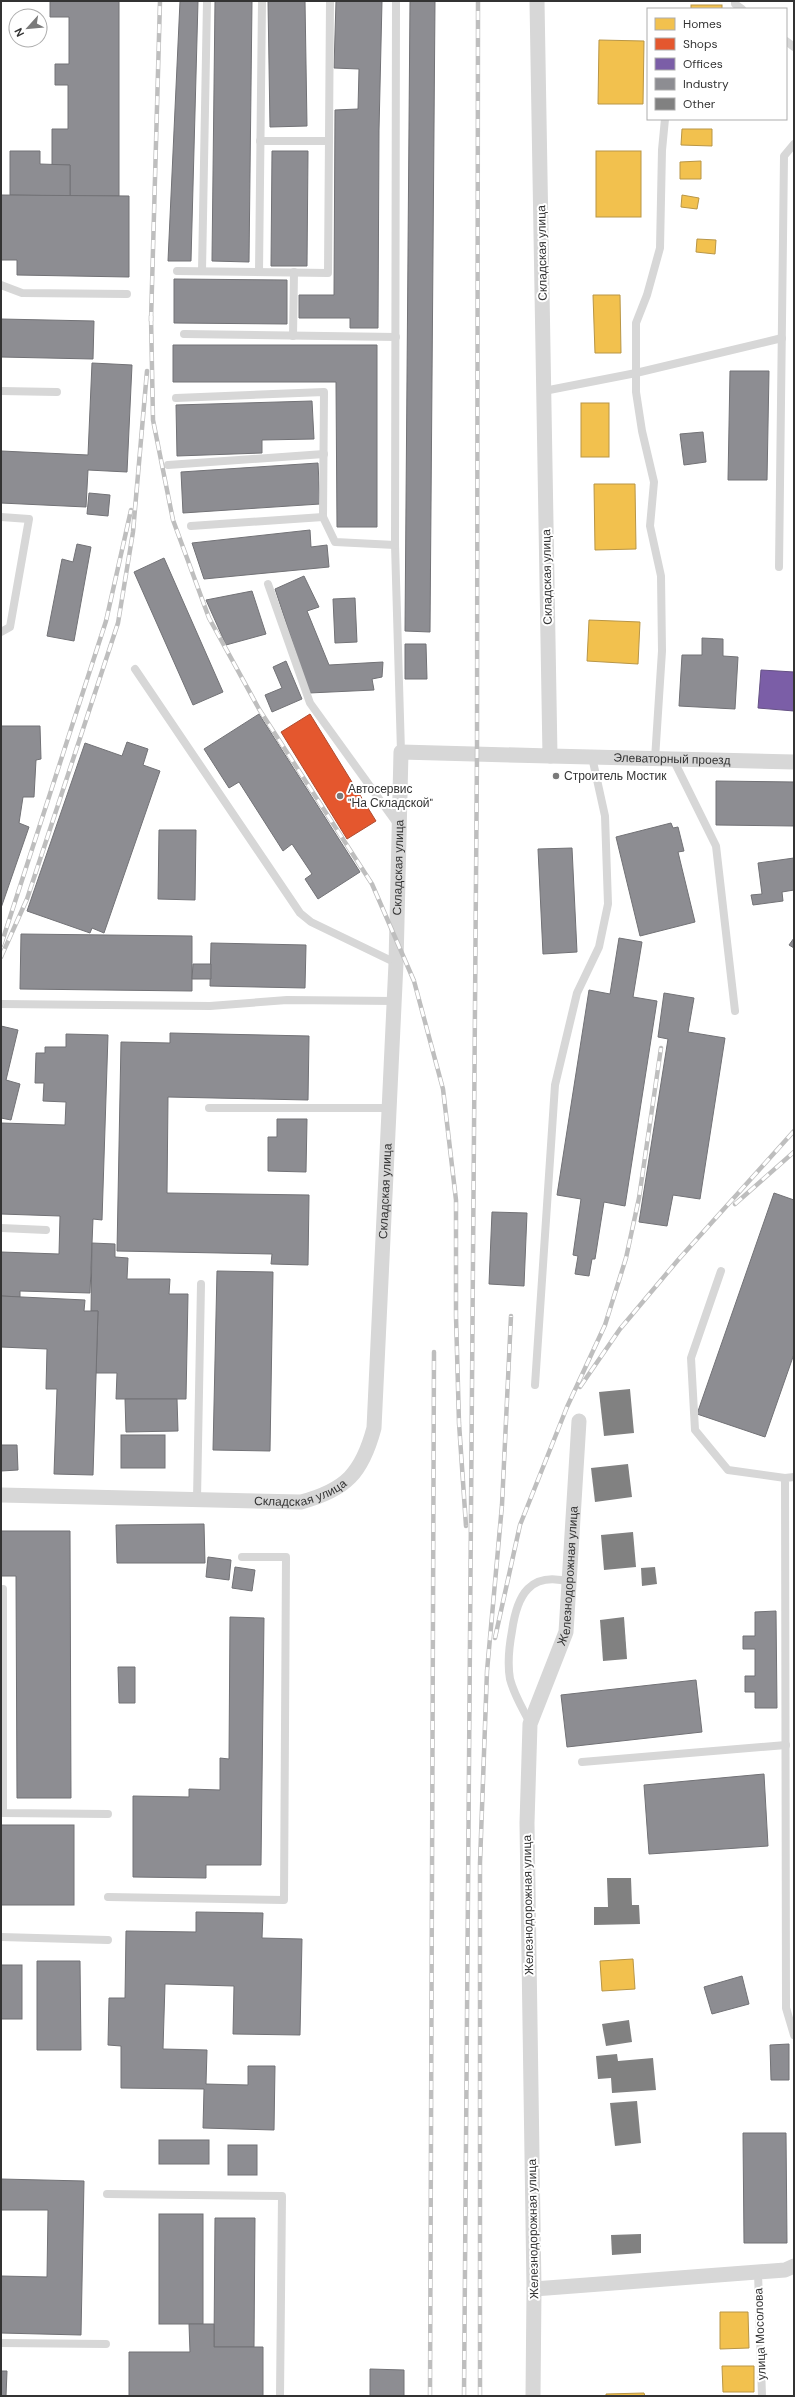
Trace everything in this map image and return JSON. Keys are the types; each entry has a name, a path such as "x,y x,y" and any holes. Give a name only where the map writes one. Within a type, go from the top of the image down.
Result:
{"street":[{"name":"Складская улица","path":"537,1 550,756"},
{"name":"Складская улица","path":"1,1495 301,1502 324,1496 342,1486 358,1467 368,1450 374,1428 396,963 400,752"},
{"path":"400,752 550,756"},
{"name":"Элеваторный проезд","path":"550,756 794,762"},
{"name":"Железнодорожная улица","path":"533,2396 534,2289 526,1823 530,1724 566,1632 580,1421"},
{"path":"534,2289 786,2270 794,2266"}],"lane":[{"path":"202,271 207,1"},
{"path":"259,272 262,1"},
{"path":"177,271 328,273 330,1"},
{"path":"396,1 395,545 400,752"},
{"path":"655,759 662,651 661,576 650,526 654,482 642,431 636,392 636,323 647,294 660,248 661,166 664,120"},
{"path":"260,141 329,141"},
{"path":"779,567 784,156 794,144"},
{"path":"293,336 294,272"},
{"path":"1,284 22,293 127,294"},
{"path":"184,334 396,337"},
{"path":"544,391 636,373 782,338"},
{"path":"1,391 57,392"},
{"path":"176,398 324,392 323,517 335,542 395,545"},
{"path":"168,466 324,454"},
{"path":"191,526 323,517"},
{"path":"1,518 29,519 10,627 1,632"},
{"path":"268,584 310,703 399,825"},
{"path":"135,670 300,913 312,922 396,963"},
{"path":"535,1385 555,1085 577,993 599,947 608,904 605,816 592,757"},
{"path":"673,759 716,846 735,1011"},
{"path":"1,1004 210,1006 287,1000 394,1001"},
{"path":"209,1108 388,1108"},
{"path":"1,1228 46,1230"},
{"path":"721,1271 691,1358 695,1430 728,1470 790,1478 786,1745 786,2008 794,2035"},
{"path":"197,1499 201,1284"},
{"path":"108,1897 284,1900 286,1557 242,1557"},
{"path":"530,1724 510,1680 508,1656 515,1610 524,1592 538,1581 557,1579 570,1582"},
{"path":"3,1589 3,1813 108,1814"},
{"path":"582,1762 786,1745"},
{"path":"1,1937 108,1940"},
{"path":"107,2194 282,2196 280,2396"},
{"name":"улица Мосолова","path":"758,2272 762,2396"},
{"path":"1,2343 106,2344"}],"building: Homes":[{"path":"691,5 722,5 722,8 691,8"},
{"path":"599,40 644,41 643,104 598,104"},
{"path":"682,129 712,129 712,146 681,145"},
{"path":"596,151 641,151 641,217 596,217"},
{"path":"701,161 701,179 680,179 680,162"},
{"path":"682,195 699,198 697,209 681,207"},
{"path":"697,239 716,240 715,254 696,252"},
{"path":"593,295 620,295 621,353 595,353"},
{"path":"581,403 609,403 609,457 581,457"},
{"path":"594,484 635,484 636,549 595,550"},
{"path":"589,620 640,622 638,664 587,661"},
{"path":"633,1959 635,1989 602,1991 600,1961"},
{"path":"720,2312 748,2312 749,2348 720,2349"},
{"path":"722,2366 754,2366 754,2392 723,2392"},
{"path":"644,2393 645,2396 606,2396 606,2394"}],"building: Shops":[{"path":"310,714 376,821 347,839 281,732"}],"building: Offices":[{"path":"761,670 794,672 794,711 758,708"}],"building: Industry":[{"path":"50,1 119,1 119,196 70,196 70,165 52,165 52,129 68,129 68,85 55,85 55,64 69,64 69,17 50,17"},
{"path":"180,1 198,1 191,261 168,261"},
{"path":"215,1 252,1 249,262 212,261"},
{"path":"268,1 305,1 307,126 270,127"},
{"path":"336,1 382,1 379,130 378,328 350,328 350,318 299,318 299,295 334,295 335,110 358,109 359,69 334,68"},
{"path":"410,1 435,1 430,632 405,631"},
{"path":"10,151 40,151 40,164 70,165 70,196 10,195"},
{"path":"272,151 308,151 307,266 271,266"},
{"path":"1,195 129,196 129,277 17,275 17,260 1,260"},
{"path":"174,279 287,280 287,324 174,323"},
{"path":"1,319 94,321 93,359 1,357"},
{"path":"173,345 377,345 377,527 337,527 336,382 173,382"},
{"path":"92,363 132,365 127,472 88,470 86,507 1,503 1,451 88,455"},
{"path":"730,371 769,371 767,480 728,480"},
{"path":"312,401 314,439 262,440 262,453 177,456 176,405"},
{"path":"703,432 706,462 684,465 680,434"},
{"path":"318,463 320,504 183,513 181,472"},
{"path":"89,493 110,495 108,516 87,514"},
{"path":"310,530 311,547 327,545 329,567 204,579 192,543"},
{"path":"77,544 91,547 74,641 47,636 62,559 73,562"},
{"path":"164,558 223,692 193,705 134,572"},
{"path":"304,576 319,607 307,611 329,665 383,662 382,677 372,679 374,690 309,693 275,589"},
{"path":"252,591 266,634 226,645 206,600"},
{"path":"355,598 357,642 335,643 333,599"},
{"path":"702,638 723,639 723,656 738,657 735,709 679,706 682,655 702,655"},
{"path":"405,644 426,644 427,679 405,679"},
{"path":"286,661 302,699 272,712 265,695 282,688 273,667"},
{"path":"259,714 360,872 318,899 305,879 312,874 292,844 283,851 239,782 229,788 204,749"},
{"path":"1,726 40,726 41,759 36,760 34,797 23,797 19,823 29,827 1,908"},
{"path":"127,742 148,749 143,765 160,771 104,933 92,928 90,933 27,911 85,743 122,756"},
{"path":"716,781 794,782 794,826 716,825"},
{"path":"671,823 673,828 678,827 684,851 678,852 695,922 640,936 616,837"},
{"path":"159,830 196,830 195,900 158,899"},
{"path":"572,848 577,952 543,954 538,849"},
{"path":"794,858 794,890 782,892 783,901 753,905 751,895 762,894 758,863"},
{"path":"21,934 192,936 192,991 20,989"},
{"path":"619,938 642,942 633,997 657,1001 625,1206 604,1202 595,1259 592,1259 589,1276 575,1274 578,1256 573,1255 581,1199 557,1195 589,990 610,994"},
{"path":"794,938 794,948 789,945"},
{"path":"211,943 306,945 305,988 210,986"},
{"path":"193,964 211,964 211,979 192,979"},
{"path":"664,993 694,998 688,1032 725,1038 700,1199 673,1195 667,1226 639,1222 668,1039 658,1037"},
{"path":"1,1026 18,1030 6,1080 20,1084 11,1120 1,1118"},
{"path":"170,1033 309,1036 308,1100 168,1097 167,1193 309,1195 308,1265 271,1264 272,1254 117,1251 121,1042 170,1043"},
{"path":"66,1034 108,1035 102,1220 93,1219 90,1293 20,1291 20,1297 1,1296 1,1252 59,1254 60,1216 1,1214 1,1123 65,1125 66,1102 43,1101 44,1083 35,1083 36,1053 45,1053 45,1047 66,1047"},
{"path":"277,1119 307,1119 306,1172 268,1171 268,1137 277,1137"},
{"path":"774,1193 794,1200 794,1354 765,1437 697,1414"},
{"path":"492,1212 527,1213 524,1286 489,1284"},
{"path":"92,1243 115,1244 115,1257 128,1258 127,1279 170,1279 169,1294 188,1294 186,1399 116,1399 117,1373 96,1373 98,1311 91,1311"},
{"path":"217,1271 273,1272 270,1451 213,1450"},
{"path":"1,1296 85,1300 84,1311 98,1311 93,1475 54,1474 57,1389 46,1389 47,1349 1,1347"},
{"path":"125,1399 177,1399 178,1431 126,1432"},
{"path":"121,1435 165,1435 165,1468 121,1468"},
{"path":"1,1445 17,1445 18,1470 1,1471"},
{"path":"204,1524 205,1563 117,1563 116,1525"},
{"path":"1,1531 70,1531 71,1798 17,1798 16,1576 1,1576"},
{"path":"208,1557 231,1560 229,1580 206,1577"},
{"path":"235,1567 255,1570 252,1591 232,1588"},
{"path":"776,1611 777,1708 755,1708 755,1692 745,1692 745,1676 755,1676 755,1649 743,1649 743,1636 755,1636 755,1612"},
{"path":"230,1617 264,1618 261,1865 206,1865 206,1878 133,1877 133,1796 189,1797 189,1789 220,1790 220,1758 229,1759"},
{"path":"118,1667 135,1667 135,1703 119,1703"},
{"path":"696,1680 702,1732 567,1747 561,1695"},
{"path":"764,1774 768,1846 649,1854 644,1785"},
{"path":"1,1825 74,1825 74,1905 1,1905"},
{"path":"196,1912 263,1913 262,1938 302,1939 300,2035 233,2034 234,1986 165,1984 163,2049 207,2050 206,2084 248,2085 248,2066 275,2066 274,2130 203,2128 204,2089 121,2088 121,2046 108,2045 109,1998 125,1998 126,1931 196,1932"},
{"path":"37,1961 80,1961 81,2050 37,2050"},
{"path":"1,1965 22,1965 22,2019 1,2019"},
{"path":"742,1976 749,2004 712,2014 704,1987"},
{"path":"789,2044 789,2080 771,2080 770,2045"},
{"path":"743,2133 786,2133 787,2243 744,2243"},
{"path":"159,2140 209,2140 209,2164 159,2164"},
{"path":"228,2145 257,2145 257,2175 228,2175"},
{"path":"1,2179 84,2181 81,2335 1,2333 1,2276 47,2277 48,2210 1,2210"},
{"path":"159,2214 203,2214 203,2324 159,2324"},
{"path":"215,2218 255,2218 254,2347 214,2347"},
{"path":"189,2324 214,2324 214,2347 263,2347 263,2396 129,2396 129,2352 190,2352"},
{"path":"370,2369 404,2370 404,2396 370,2396"},
{"path":"1,2371 7,2371 6,2396 1,2396"}],"building: Other":[{"path":"630,1389 634,1433 604,1436 599,1392"},
{"path":"628,1464 632,1497 595,1502 591,1468"},
{"path":"633,1532 636,1567 604,1570 601,1535"},
{"path":"655,1567 657,1584 642,1586 641,1568"},
{"path":"624,1617 627,1659 603,1661 600,1620"},
{"path":"607,1878 631,1878 632,1905 639,1905 640,1924 594,1925 594,1907 608,1907"},
{"path":"629,2020 632,2042 606,2046 602,2024"},
{"path":"617,2054 618,2061 653,2058 656,2090 612,2093 611,2078 598,2079 596,2056"},
{"path":"637,2101 641,2143 615,2146 610,2103"},
{"path":"641,2234 641,2253 612,2255 611,2235"}],"railway":[{"path":"151,321 160,1"},
{"path":"464,2396 477,754 478,1"},
{"path":"151,316 153,420 173,520 209,618 259,709 372,884 414,981 443,1089 456,1200 456,1316 459,1423 466,1526"},
{"path":"1,957 27,899 118,623 133,532 147,371"},
{"path":"1,945 106,621 131,510"},
{"path":"495,1638 520,1525 567,1407 605,1325 626,1258 639,1198 661,1048"},
{"path":"580,1387 620,1329 678,1260 794,1131"},
{"path":"735,1204 794,1152"},
{"path":"480,2396 480,1863 487,1671 502,1505 511,1316"},
{"path":"430,2396 434,1352"}],"place":[{"name":"Строитель Мостик","path":"556,776"},
{"name":"Автосервис \"На Складской\"","path":"340,796"}]}
